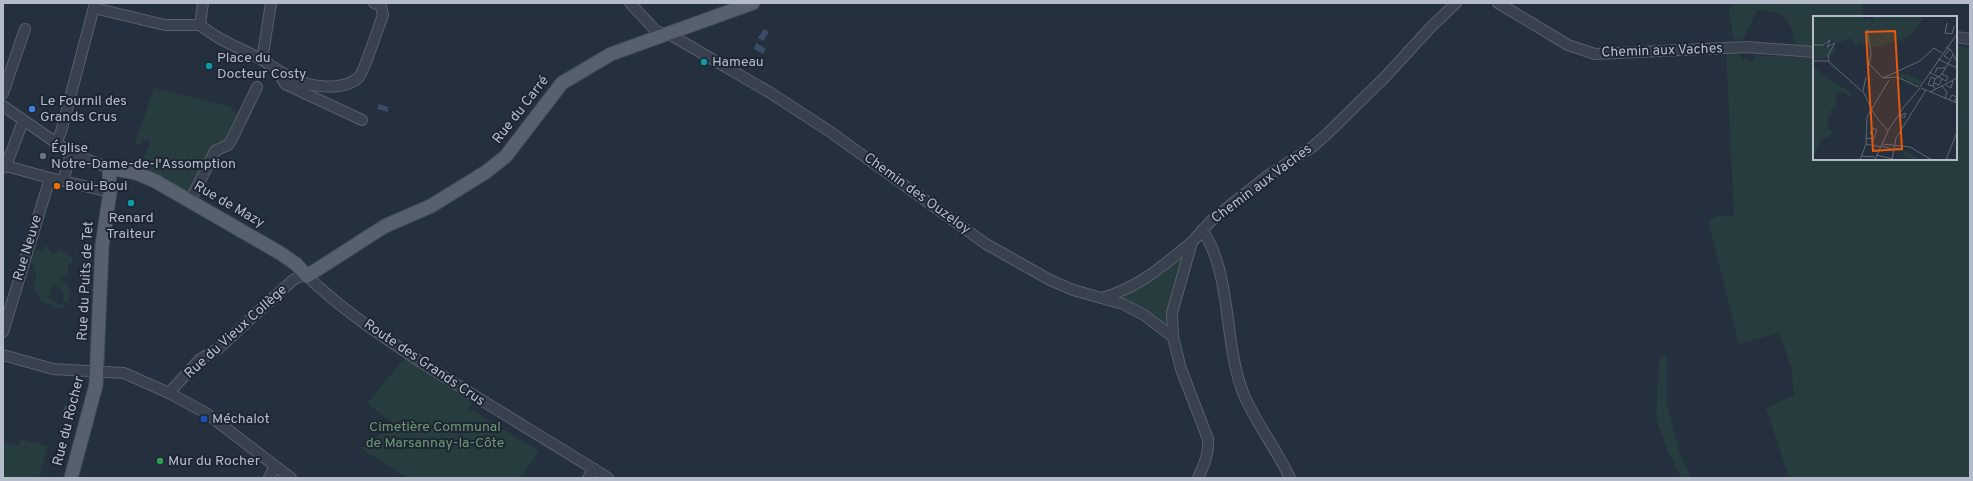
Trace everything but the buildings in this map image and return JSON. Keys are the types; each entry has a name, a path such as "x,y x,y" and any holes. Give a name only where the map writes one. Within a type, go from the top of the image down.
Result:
{"main road":[{"name":"Rue du Carré","path":"306,275 385,226 430,206 486,172 506,156 562,84 611,54 753,3"},
{"name":"Rue de Mazy","path":"109,168 136,172 190,201 291,260 306,275"},
{"name":"Rue du Puits de Tet","path":"98,372 102,246 110,192 109,168"},
{"name":"Rue du Rocher","path":"71,478 96,385 98,372"}],"street":[{"path":"200,25 203,3"},
{"path":"262,60 271,3"},
{"path":"55,144 61,132 94,6 165,25 200,25 211,34 262,60 283,74 302,83 331,86 349,84 360,76 383,15 381,6 374,3"},
{"name":"Chemin des Ouzeloy","path":"630,3 657,32 669,34 769,92 829,131 986,244 1050,280 1074,290 1123,304 1144,315 1173,337"},
{"name":"Chemin aux Vaches","path":"1198,478 1206,461 1209,450 1208,439 1181,368 1173,337 1172,314 1192,242 1202,230 1239,198 1270,174 1311,148 1327,134 1384,79 1444,13 1456,3"},
{"name":"Chemin aux Vaches","path":"1498,3 1568,45 1595,54 1747,47 1813,52"},
{"path":"3,93 25,29"},
{"path":"1957,36 1970,39"},
{"path":"283,74 282,79 285,84 362,120"},
{"path":"190,201 215,151 228,145 232,140 257,87"},
{"name":"Rue de Mazy","path":"3,106 55,144 71,153 109,168"},
{"path":"23,121 4,167 110,192"},
{"path":"63,181 71,153"},
{"name":"Rue Neuve","path":"3,332 50,178"},
{"path":"1202,230 1210,241 1219,272 1234,361 1244,395 1290,478"},
{"path":"1102,298 1120,293 1136,285 1192,242"},
{"name":"Rue du Vieux Collège","path":"169,393 199,360 219,348 293,280 306,275"},
{"name":"Route des Grands Crus","path":"306,275 319,288 391,343 490,407 608,478"},
{"path":"3,355 53,369 98,372 116,371 124,373 169,393 206,413 290,478"},
{"path":"269,478 275,466"},
{"path":"588,478 594,469"}],"green space":[{"path":"1733,3 1863,3 1862,16 1813,16 1813,47 1796,44 1791,27 1785,17 1775,12 1757,10 1743,40 1733,39 1729,9"},
{"path":"1957,46 1970,48 1970,478 1789,478 1766,408 1794,395 1791,367 1779,333 1739,344 1708,220 1721,215 1734,217 1726,51 1740,54 1743,59 1752,62 1755,55 1813,58 1813,160 1957,160"},
{"path":"154,88 232,107 231,110 242,116 228,142 214,149 191,196 140,168 150,141 143,139 141,145 135,144"},
{"path":"46,245 51,253 56,254 59,248 73,259 72,263 68,266 68,274 66,277 60,278 68,284 70,294 68,303 63,302 64,295 61,288 53,285 49,298 60,305 65,304 65,307 56,309 52,305 41,302 34,287 36,276 34,264 28,261 30,255 33,255 37,250 42,250"},
{"path":"1176,258 1181,264 1168,322 1165,326 1122,298 1144,286"},
{"path":"1667,355 1667,404 1679,451 1691,478 1682,478 1669,454 1656,419 1659,359"},
{"name":"Cimetière Communal de Marsannay-la-Côte","path":"406,357 473,402 468,408 539,451 521,478 408,478 361,449 394,424 367,403"},
{"path":"21,439 48,446 39,478 3,478 3,442 19,446"}],"water":[{"path":"764,29 769,32 763,41 758,38"},
{"path":"756,43 766,49 763,54 754,49"},
{"path":"379,104 388,107 388,112 377,109"},
{"path":"65,406 70,408 66,419 61,417"}],"place":[{"name":"Hameau","path":"704,62"},
{"name":"Place du Docteur Costy","path":"209,66"},
{"name":"Le Fournil des Grands Crus","path":"32,109"},
{"name":"Église Notre-Dame-de-l'Assomption","path":"43,156"},
{"name":"Boui-Boui","path":"57,186"},
{"name":"Renard Traiteur","path":"131,203"},
{"name":"Méchalot","path":"204,419"},
{"name":"Mur du Rocher","path":"160,461"}]}
